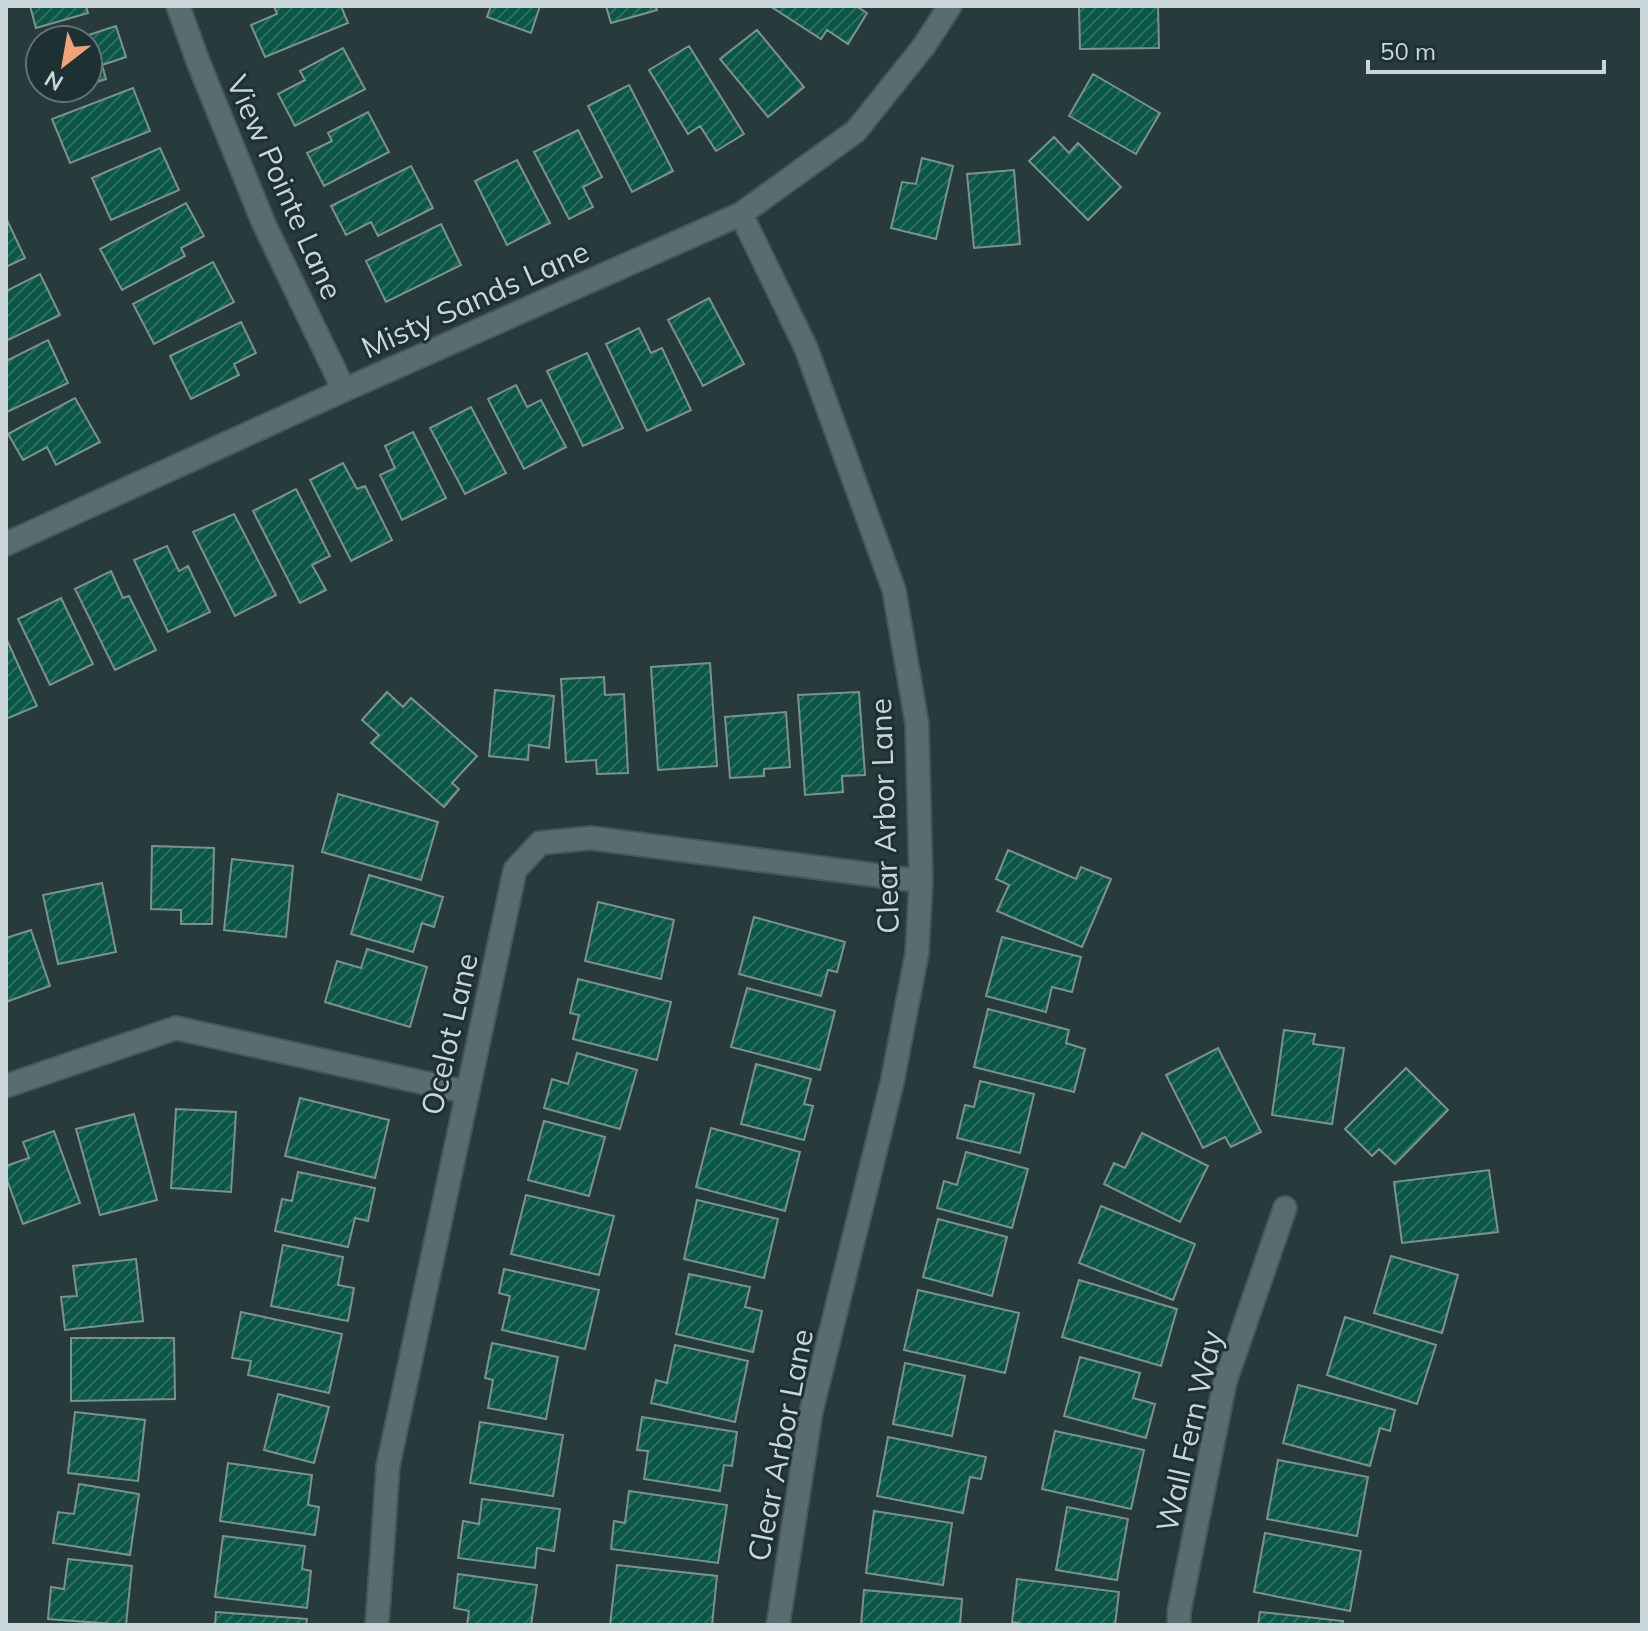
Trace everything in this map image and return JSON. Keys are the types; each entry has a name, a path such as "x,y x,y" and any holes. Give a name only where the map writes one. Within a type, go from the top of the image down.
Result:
{"street":[{"name":"View Pointe Lane","path":"178,6 264,224 344,390"},
{"name":"Misty Sands Lane","path":"6,544 741,214 856,131 924,46 950,6"},
{"name":"Clear Arbor Lane","path":"741,214 806,348 894,590 917,724 921,881 917,953 892,1083 811,1412 778,1625"},
{"name":"Ocelot Lane","path":"377,1625 388,1466 515,870 540,843 591,838 921,881"},
{"path":"6,1086 176,1028 466,1092"},
{"name":"Wall Fern Way","path":"1179,1625 1179,1612 1225,1382 1285,1208"}],"building":[{"path":"30,6 86,6 88,13 50,24 35,24"},
{"path":"274,6 341,6 348,23 265,57 251,25 277,14"},
{"path":"491,6 540,6 531,33 487,17"},
{"path":"606,6 655,6 657,10 611,23"},
{"path":"770,6 856,6 867,13 848,44 827,30 821,39"},
{"path":"1079,6 1158,6 1159,48 1080,49"},
{"path":"116,26 126,57 104,64 104,30"},
{"path":"757,30 804,87 768,117 720,59"},
{"path":"689,46 744,134 716,151 700,126 688,134 649,70"},
{"path":"343,48 365,89 295,126 278,94 305,80 300,71"},
{"path":"1093,74 1160,113 1136,154 1069,116"},
{"path":"629,85 673,171 632,192 588,106"},
{"path":"133,88 150,131 70,163 52,119 91,104 104,104 104,99"},
{"path":"368,112 389,152 324,186 307,153 332,141 328,133"},
{"path":"578,130 602,177 583,187 593,207 569,219 534,152"},
{"path":"1054,137 1069,153 1078,143 1121,187 1088,220 1029,161"},
{"path":"160,148 179,190 111,220 92,178"},
{"path":"922,158 953,166 936,239 891,228 902,182 916,184"},
{"path":"517,160 550,223 507,245 475,181"},
{"path":"411,166 433,208 378,236 371,222 346,235 331,206"},
{"path":"1014,170 1020,244 974,248 967,174"},
{"path":"186,203 204,236 181,248 185,256 122,290 100,249"},
{"path":"6,218 25,258 6,267"},
{"path":"441,224 461,265 386,302 366,261"},
{"path":"213,262 234,302 154,344 133,304"},
{"path":"40,274 60,315 6,341 6,291"},
{"path":"709,298 744,364 703,386 668,320"},
{"path":"241,322 256,353 234,364 239,375 191,399 170,356"},
{"path":"639,328 651,353 662,348 691,410 647,431 606,344"},
{"path":"48,340 68,383 7,412 6,361"},
{"path":"587,353 623,428 583,446 547,371"},
{"path":"516,385 527,407 541,400 566,447 524,469 488,399"},
{"path":"75,398 100,442 56,465 47,447 23,460 8,434"},
{"path":"471,407 506,473 465,494 430,428"},
{"path":"413,432 446,498 402,520 380,475 395,468 385,446"},
{"path":"343,463 357,489 365,486 392,540 351,561 310,480"},
{"path":"296,489 330,556 312,565 326,590 300,603 253,511"},
{"path":"234,514 276,595 235,616 193,532"},
{"path":"167,546 179,571 188,566 210,612 168,632 134,560"},
{"path":"111,571 123,598 129,596 156,650 115,670 75,589"},
{"path":"61,598 93,664 50,685 18,619"},
{"path":"6,638 37,706 6,719"},
{"path":"710,663 717,766 658,770 651,667"},
{"path":"604,677 605,695 624,694 628,773 597,774 596,760 566,762 561,679"},
{"path":"495,690 554,696 549,748 529,745 528,760 489,756"},
{"path":"387,692 403,707 411,698 477,756 452,783 459,789 444,807 371,743 379,735 362,720"},
{"path":"859,692 865,775 842,776 843,792 805,795 798,695"},
{"path":"786,712 790,767 764,769 764,776 730,778 725,717"},
{"path":"338,794 438,822 421,880 322,852"},
{"path":"152,846 214,848 212,924 181,924 181,910 151,909"},
{"path":"1008,850 1076,879 1081,867 1111,879 1082,947 997,911 1009,885 996,879"},
{"path":"232,859 293,866 286,937 224,930"},
{"path":"369,875 443,897 434,927 422,923 413,952 351,934"},
{"path":"102,883 116,952 58,964 43,895"},
{"path":"598,902 674,920 661,979 585,961"},
{"path":"754,917 845,942 837,972 828,970 821,996 739,974"},
{"path":"31,930 50,986 6,1002 6,938"},
{"path":"1002,937 1081,957 1072,992 1052,987 1046,1012 986,996"},
{"path":"367,949 427,967 410,1027 325,1002 337,961 361,968"},
{"path":"578,979 671,1002 657,1060 573,1039 579,1015 570,1013"},
{"path":"747,988 835,1011 820,1070 731,1047"},
{"path":"988,1009 1069,1030 1066,1043 1085,1049 1074,1092 974,1067"},
{"path":"1284,1030 1315,1034 1313,1044 1344,1048 1332,1124 1272,1115"},
{"path":"1218,1048 1261,1132 1231,1147 1225,1137 1203,1148 1166,1075"},
{"path":"577,1053 637,1070 620,1129 544,1108 552,1079 568,1084"},
{"path":"756,1064 811,1079 804,1104 813,1106 804,1140 741,1124"},
{"path":"1406,1068 1448,1110 1395,1164 1379,1149 1372,1156 1345,1129"},
{"path":"980,1081 1034,1094 1020,1153 957,1138 965,1105 974,1107"},
{"path":"300,1098 389,1120 375,1178 285,1156"},
{"path":"176,1109 236,1112 231,1192 171,1188"},
{"path":"134,1114 157,1200 100,1215 76,1129"},
{"path":"544,1121 605,1137 589,1196 528,1180"},
{"path":"711,1128 800,1152 785,1211 696,1187"},
{"path":"54,1131 80,1203 23,1224 6,1177 6,1166 29,1158 23,1142"},
{"path":"1142,1133 1208,1166 1180,1222 1104,1184 1114,1163 1125,1168"},
{"path":"966,1152 1028,1169 1012,1228 937,1208 944,1181 957,1185"},
{"path":"1489,1170 1498,1232 1402,1243 1394,1182"},
{"path":"298,1172 375,1188 368,1221 355,1218 348,1247 275,1231 282,1199 292,1201"},
{"path":"526,1195 614,1216 599,1275 511,1254"},
{"path":"697,1200 778,1219 764,1278 684,1259"},
{"path":"1101,1206 1195,1244 1173,1300 1079,1263"},
{"path":"938,1219 1007,1237 992,1296 923,1277"},
{"path":"283,1245 343,1257 338,1285 354,1288 348,1321 271,1306"},
{"path":"1391,1256 1458,1275 1442,1333 1374,1313"},
{"path":"136,1259 143,1321 65,1330 61,1297 77,1296 73,1266"},
{"path":"504,1269 599,1290 585,1349 502,1330 510,1296 499,1293"},
{"path":"689,1274 750,1287 745,1307 762,1311 753,1352 676,1334"},
{"path":"1079,1280 1177,1309 1161,1366 1062,1337"},
{"path":"918,1290 1019,1313 1005,1373 904,1350"},
{"path":"241,1312 342,1334 329,1393 248,1375 251,1361 232,1358"},
{"path":"1345,1317 1436,1345 1417,1404 1327,1375"},
{"path":"71,1338 174,1338 175,1399 71,1401"},
{"path":"492,1343 558,1357 546,1419 488,1408 493,1380 485,1378"},
{"path":"675,1345 748,1361 735,1422 651,1403 656,1380 667,1383"},
{"path":"1080,1357 1140,1373 1133,1398 1155,1404 1146,1438 1064,1416"},
{"path":"905,1363 965,1376 952,1436 893,1424"},
{"path":"1298,1385 1395,1410 1390,1431 1380,1428 1370,1466 1283,1443"},
{"path":"278,1394 329,1407 314,1463 264,1450"},
{"path":"75,1412 145,1420 138,1481 68,1473"},
{"path":"642,1417 737,1432 732,1466 724,1465 720,1491 644,1479 648,1451 637,1450"},
{"path":"480,1422 563,1435 553,1496 470,1483"},
{"path":"1055,1431 1144,1450 1131,1509 1042,1489"},
{"path":"888,1437 986,1457 981,1479 970,1477 963,1513 877,1496"},
{"path":"1278,1460 1368,1477 1357,1536 1267,1519"},
{"path":"228,1463 312,1475 308,1505 319,1507 315,1535 220,1521"},
{"path":"79,1484 139,1494 130,1555 53,1543 58,1512 74,1514"},
{"path":"629,1491 727,1505 718,1563 611,1549 614,1521 625,1523"},
{"path":"482,1499 560,1509 554,1551 537,1548 535,1568 458,1558 463,1521 479,1524"},
{"path":"1067,1507 1128,1519 1117,1580 1056,1570"},
{"path":"874,1511 952,1523 943,1585 866,1573"},
{"path":"1265,1533 1361,1551 1350,1611 1254,1592"},
{"path":"223,1536 305,1546 302,1569 311,1571 307,1608 215,1597"},
{"path":"68,1559 132,1566 126,1625 48,1619 51,1587 64,1589"},
{"path":"617,1565 717,1576 712,1625 610,1625"},
{"path":"458,1574 537,1585 531,1625 467,1625 469,1611 454,1608"},
{"path":"1017,1579 1119,1592 1115,1625 1029,1625 1012,1622"},
{"path":"864,1590 962,1599 960,1625 861,1625"},
{"path":"216,1612 307,1619 306,1625 215,1625"},
{"path":"1260,1612 1343,1621 1342,1625 1258,1625"}]}
